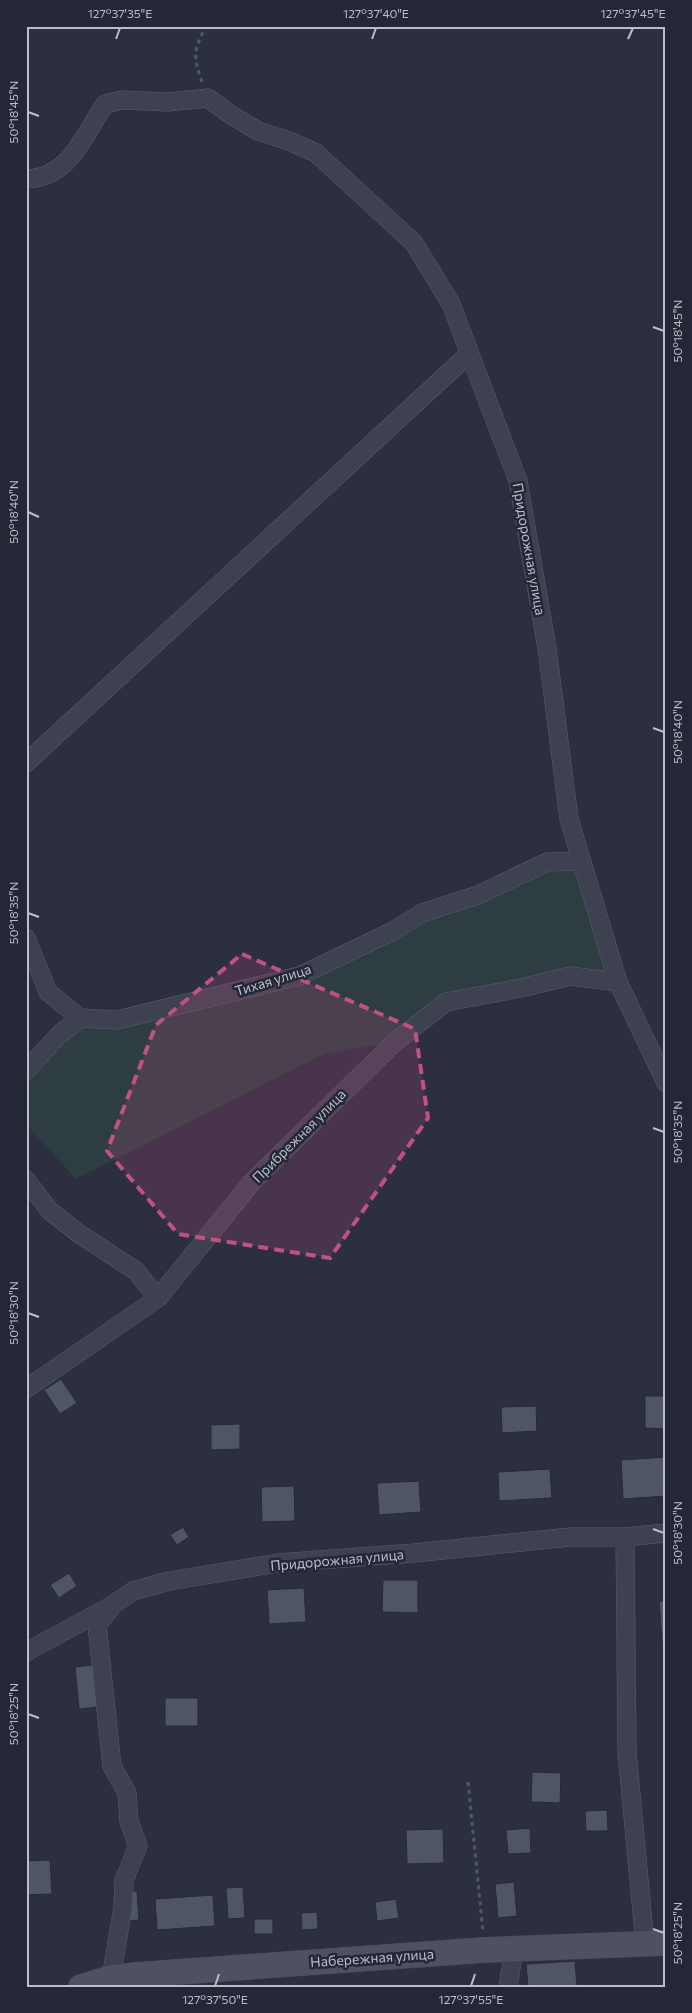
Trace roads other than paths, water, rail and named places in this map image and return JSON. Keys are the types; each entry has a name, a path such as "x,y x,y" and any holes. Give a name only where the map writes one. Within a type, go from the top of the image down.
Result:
{"street":[{"name":"Придорожная улица","path":"26,179 36,179 58,171 75,153 105,104 122,100 168,102 208,98 231,116 258,132 289,141 316,153 414,244 451,304 518,482 547,648 569,819 618,982 666,1083"},
{"path":"26,763 470,353"},
{"name":"Тихая улица","path":"80,1018 117,1020 299,976 393,932 422,914 478,895 547,862 581,861"},
{"path":"26,938 48,992 80,1018 59,1035 26,1070"},
{"name":"Прибрежная улица","path":"26,1389 158,1298 252,1182 395,1042 446,1002 521,988 570,976 618,982"},
{"path":"26,1180 50,1211 136,1271 158,1298"},
{"name":"Придорожная улица","path":"26,1652 111,1606 133,1590 169,1581 278,1563 414,1553 570,1537 625,1537 666,1533"},
{"path":"625,1537 627,1752 656,1943"},
{"path":"111,1606 98,1625 112,1766 127,1793 129,1821 138,1846 124,1880 123,1907 111,1978"},
{"name":"Набережная улица","path":"80,1987 111,1978 484,1950 656,1943"},
{"path":"508,1987 514,1949"}]}
